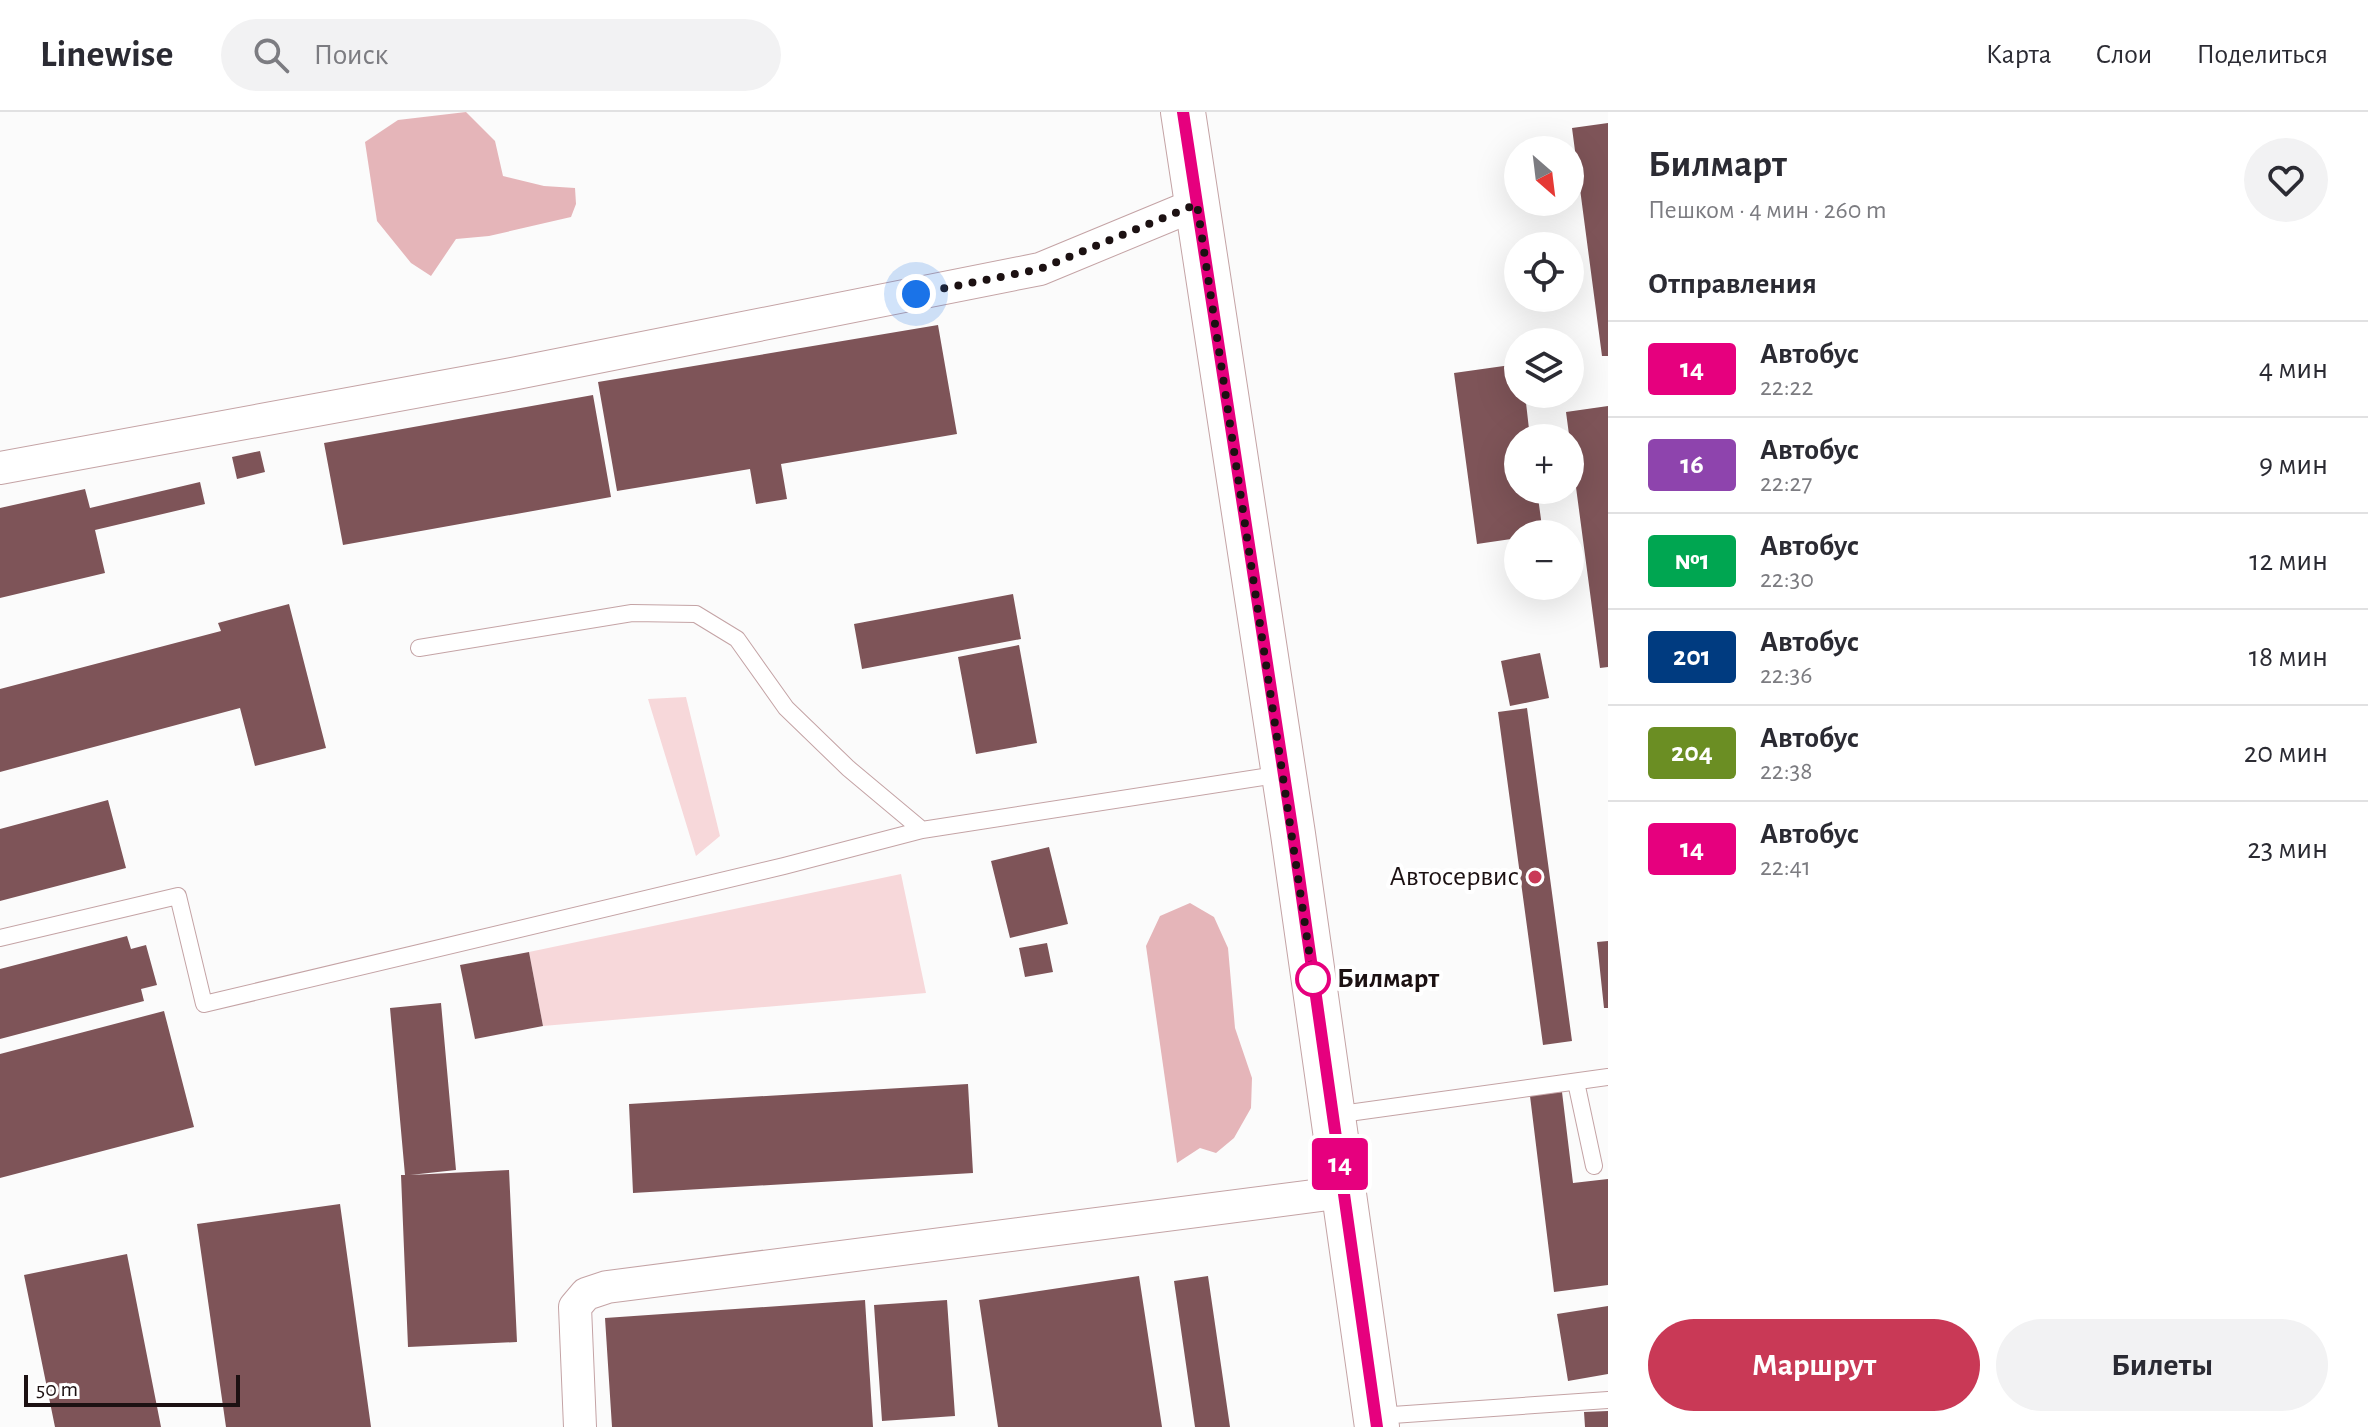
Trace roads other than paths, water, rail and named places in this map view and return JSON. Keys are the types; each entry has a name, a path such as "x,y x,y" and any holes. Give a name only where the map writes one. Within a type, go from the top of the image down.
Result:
{"main road":[{"path":"1183,112 1283,774 1376,1422"}],"street":[{"path":"0,468 512,374 1040,269 1197,204"},
{"path":"580,1427 575,1307 586,1294 607,1287 1344,1192"}],"lane":[{"path":"419,648 632,613 696,614 737,639 786,708 848,768 922,830"},
{"path":"0,938 178,896 204,1004 784,866 922,830 1283,774"},
{"path":"1333,1116 1608,1077"},
{"path":"1576,1082 1594,1166"},
{"path":"1376,1422 1608,1400"}],"place":[{"name":"Автосервис","path":"1535,877"},
{"name":"Билмарт","path":"1313,979"}]}
